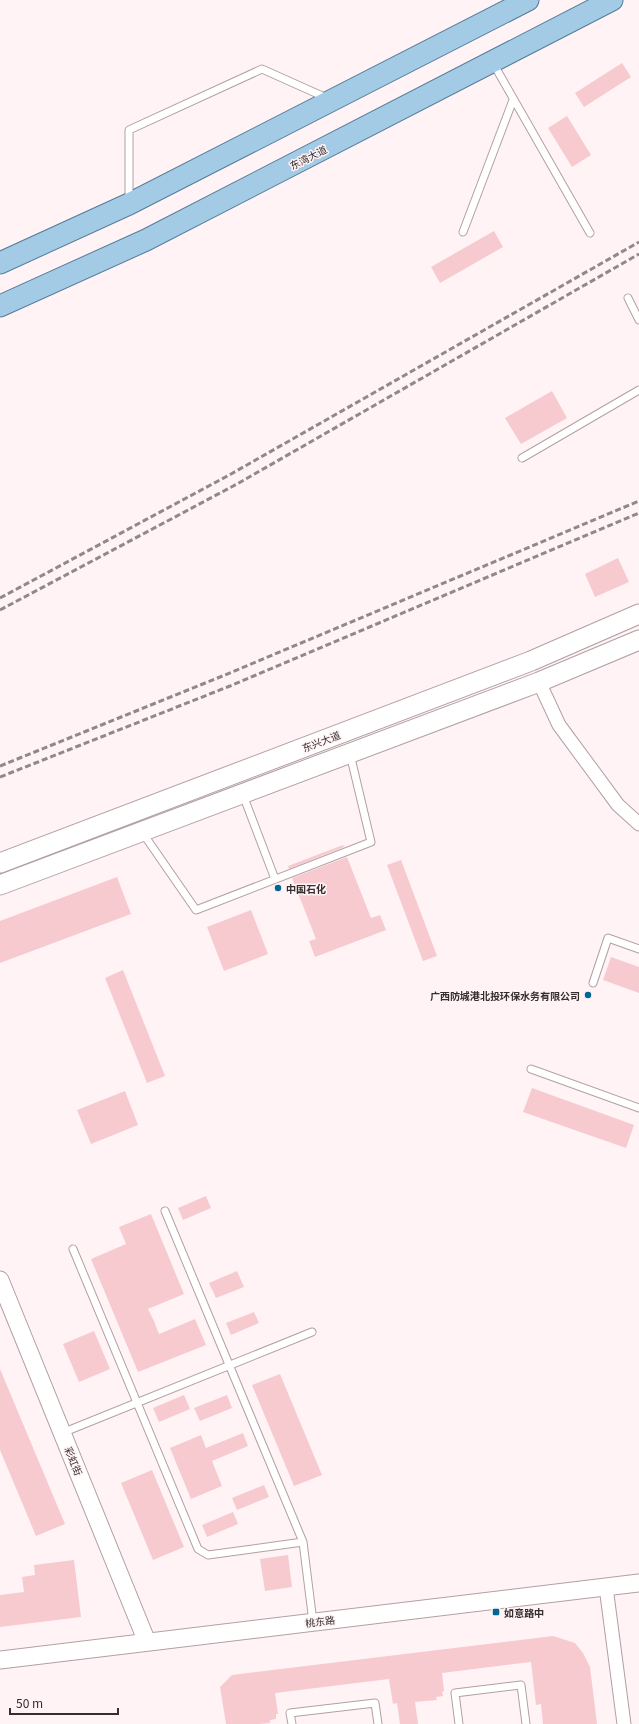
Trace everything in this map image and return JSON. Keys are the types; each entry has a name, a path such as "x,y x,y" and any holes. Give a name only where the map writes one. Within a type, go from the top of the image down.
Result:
{"main road":[{"path":"0,263 129,204 528,0"},
{"name":"东湾大道","path":"0,306 146,240 612,0"},
{"name":"东兴大道","path":"0,864 531,661 639,614"},
{"path":"0,885 539,682 639,640"}],"street":[{"path":"539,682 559,725 618,805 639,824"},
{"name":"彩虹街","path":"0,1280 147,1642"},
{"name":"桃东路","path":"0,1660 639,1583"},
{"path":"606,1587 624,1724"}],"lane":[{"path":"492,62 590,233"},
{"path":"129,204 129,130 262,69 332,100"},
{"path":"464,232 513,100"},
{"path":"628,298 639,320"},
{"path":"522,458 639,390"},
{"path":"142,832 196,910 371,842 350,753"},
{"path":"243,794 275,879"},
{"path":"593,983 608,938 639,949"},
{"path":"531,1069 639,1108"},
{"path":"165,1211 303,1542 313,1622"},
{"path":"73,1249 198,1549 208,1555 303,1542"},
{"path":"62,1433 312,1332"},
{"path":"459,1724 455,1693 521,1685 526,1724"},
{"path":"292,1724 290,1713 375,1703 378,1724"}],"building":[{"path":"622,63 631,77 584,107 575,93"},
{"path":"567,116 591,155 572,167 548,128"},
{"path":"494,231 503,247 440,283 431,267"},
{"path":"552,391 567,418 521,444 505,418"},
{"path":"618,558 629,582 595,597 585,574"},
{"path":"343,845 344,847 289,869 288,866"},
{"path":"347,857 371,918 380,915 386,930 315,957 309,941 316,939 292,878"},
{"path":"401,860 437,956 423,961 387,865"},
{"path":"117,877 131,914 0,963 0,921"},
{"path":"251,910 268,954 224,971 207,927"},
{"path":"611,957 639,967 639,993 603,980"},
{"path":"123,970 165,1076 147,1083 105,978"},
{"path":"532,1088 634,1125 626,1148 523,1112"},
{"path":"125,1091 138,1125 91,1144 77,1110"},
{"path":"206,1196 211,1208 183,1220 178,1208"},
{"path":"151,1214 184,1294 148,1309 159,1334 195,1319 206,1345 138,1372 91,1259 126,1244 119,1227"},
{"path":"237,1271 244,1287 216,1298 209,1283"},
{"path":"254,1312 259,1323 231,1335 226,1323"},
{"path":"94,1331 110,1369 79,1382 63,1344"},
{"path":"0,1369 65,1524 36,1536 0,1450"},
{"path":"280,1374 322,1475 294,1486 252,1385"},
{"path":"184,1395 190,1409 159,1422 153,1408"},
{"path":"227,1395 232,1408 200,1421 194,1408"},
{"path":"243,1433 248,1446 212,1461 222,1486 191,1499 170,1448 201,1435 206,1448"},
{"path":"152,1470 184,1547 153,1560 121,1483"},
{"path":"264,1485 269,1497 237,1510 232,1498"},
{"path":"233,1512 238,1524 207,1537 202,1525"},
{"path":"288,1555 292,1587 265,1591 260,1559"},
{"path":"74,1560 81,1617 0,1627 0,1595 24,1592 22,1577 35,1575 34,1565"},
{"path":"553,1636 575,1643 583,1653 590,1667 597,1724 543,1724 541,1704 536,1705 531,1662 442,1673 444,1691 442,1692 443,1696 436,1697 437,1700 415,1702 418,1724 400,1724 397,1703 393,1704 389,1679 275,1693 278,1714 276,1714 276,1719 270,1720 270,1723 226,1724 220,1687 232,1675"}],"railway":[{"path":"0,598 231,474 639,242"},
{"path":"0,610 237,484 639,254"},
{"path":"0,766 225,675 639,501"},
{"path":"0,777 230,686 639,513"}],"place":[{"name":"中国石化","path":"278,888"},
{"name":"广西防城港北投环保水务有限公司","path":"588,995"},
{"name":"如意路中","path":"496,1612"}]}
